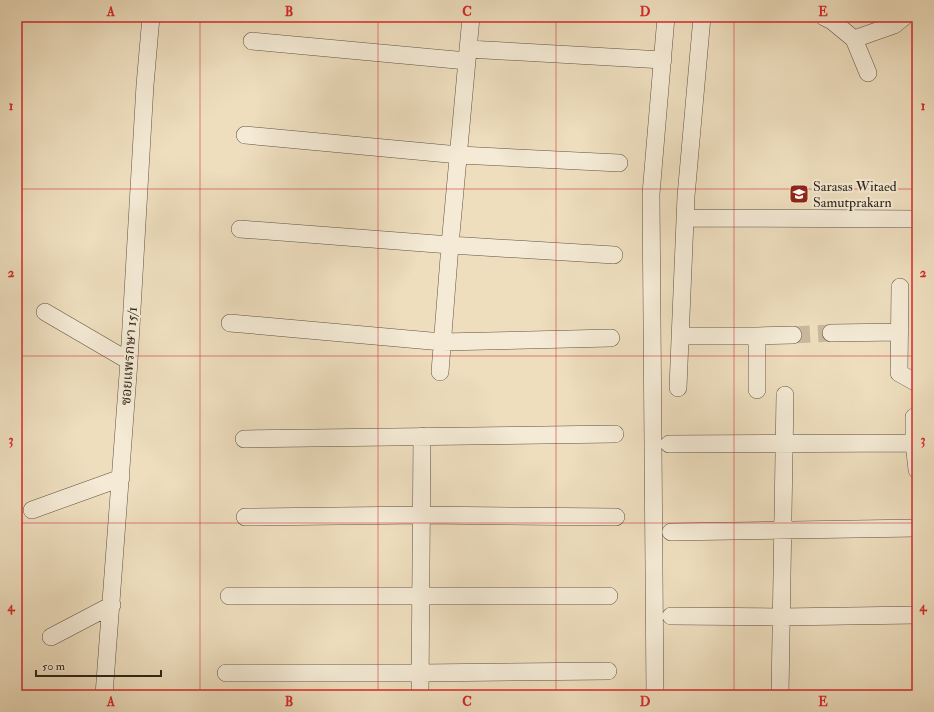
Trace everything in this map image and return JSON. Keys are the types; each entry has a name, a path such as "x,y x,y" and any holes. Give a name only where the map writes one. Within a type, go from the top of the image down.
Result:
{"street":[{"name":"ซอยแพรกษา 15/1","path":"104,695 121,478 145,85 151,17"},
{"path":"440,372 471,17"},
{"path":"655,695 652,194 666,17"},
{"path":"678,388 686,196 702,17"},
{"path":"824,17 832,21 854,39 868,73"},
{"path":"854,39 894,25 904,17"},
{"path":"252,40 467,55 663,60"},
{"path":"245,135 459,155 619,163"},
{"path":"685,218 917,219"},
{"path":"240,229 450,245 614,255"},
{"path":"900,287 899,373 915,382 917,381"},
{"path":"45,312 129,362"},
{"path":"230,323 442,342 611,338"},
{"path":"831,333 900,332"},
{"path":"680,336 793,335"},
{"path":"757,336 757,390"},
{"path":"780,695 780,617 785,395"},
{"path":"914,416 917,470"},
{"path":"244,438 615,434"},
{"path":"420,695 422,436"},
{"path":"669,444 916,443"},
{"path":"32,510 121,478"},
{"path":"245,517 422,515 616,517"},
{"path":"671,532 917,528"},
{"path":"229,596 609,596"},
{"path":"50,637 112,605"},
{"path":"672,616 780,617 917,615"},
{"path":"226,673 608,671"},
{"path":"93,695 98,691 106,674"}],"tunnel":[{"path":"793,335 831,333"}],"place":[{"name":"Sarasas Witaed Samutprakarn","path":"799,194"}]}
